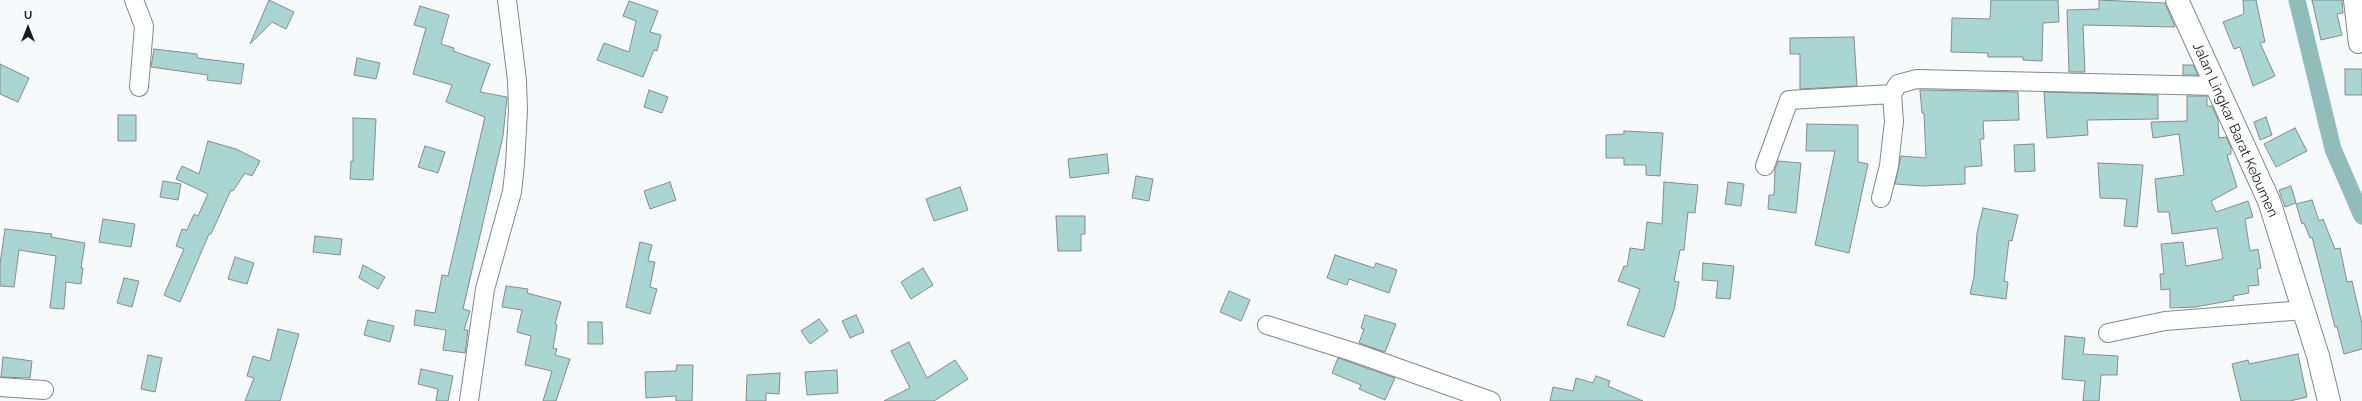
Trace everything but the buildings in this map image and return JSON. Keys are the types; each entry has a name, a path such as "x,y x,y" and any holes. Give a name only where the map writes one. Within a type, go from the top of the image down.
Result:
{"main road":[{"name":"Jalan Lingkar Barat Kebumen","path":"2177,0 2269,201 2304,310 2329,401"}],"street":[{"path":"134,0 144,26 139,87"},
{"path":"469,401 485,289 512,192 515,164 518,111 517,80 507,0"},
{"path":"2353,0 2358,44"},
{"path":"1880,198 1889,166 1894,122 1892,94 1898,84 1917,79 2216,86"},
{"path":"1765,166 1789,100 1892,94"},
{"path":"2108,333 2165,321 2304,310"},
{"path":"1267,325 1356,353 1491,401"},
{"path":"0,387 44,390"}],"waterway":[{"path":"2297,0 2333,149 2362,216"}]}
